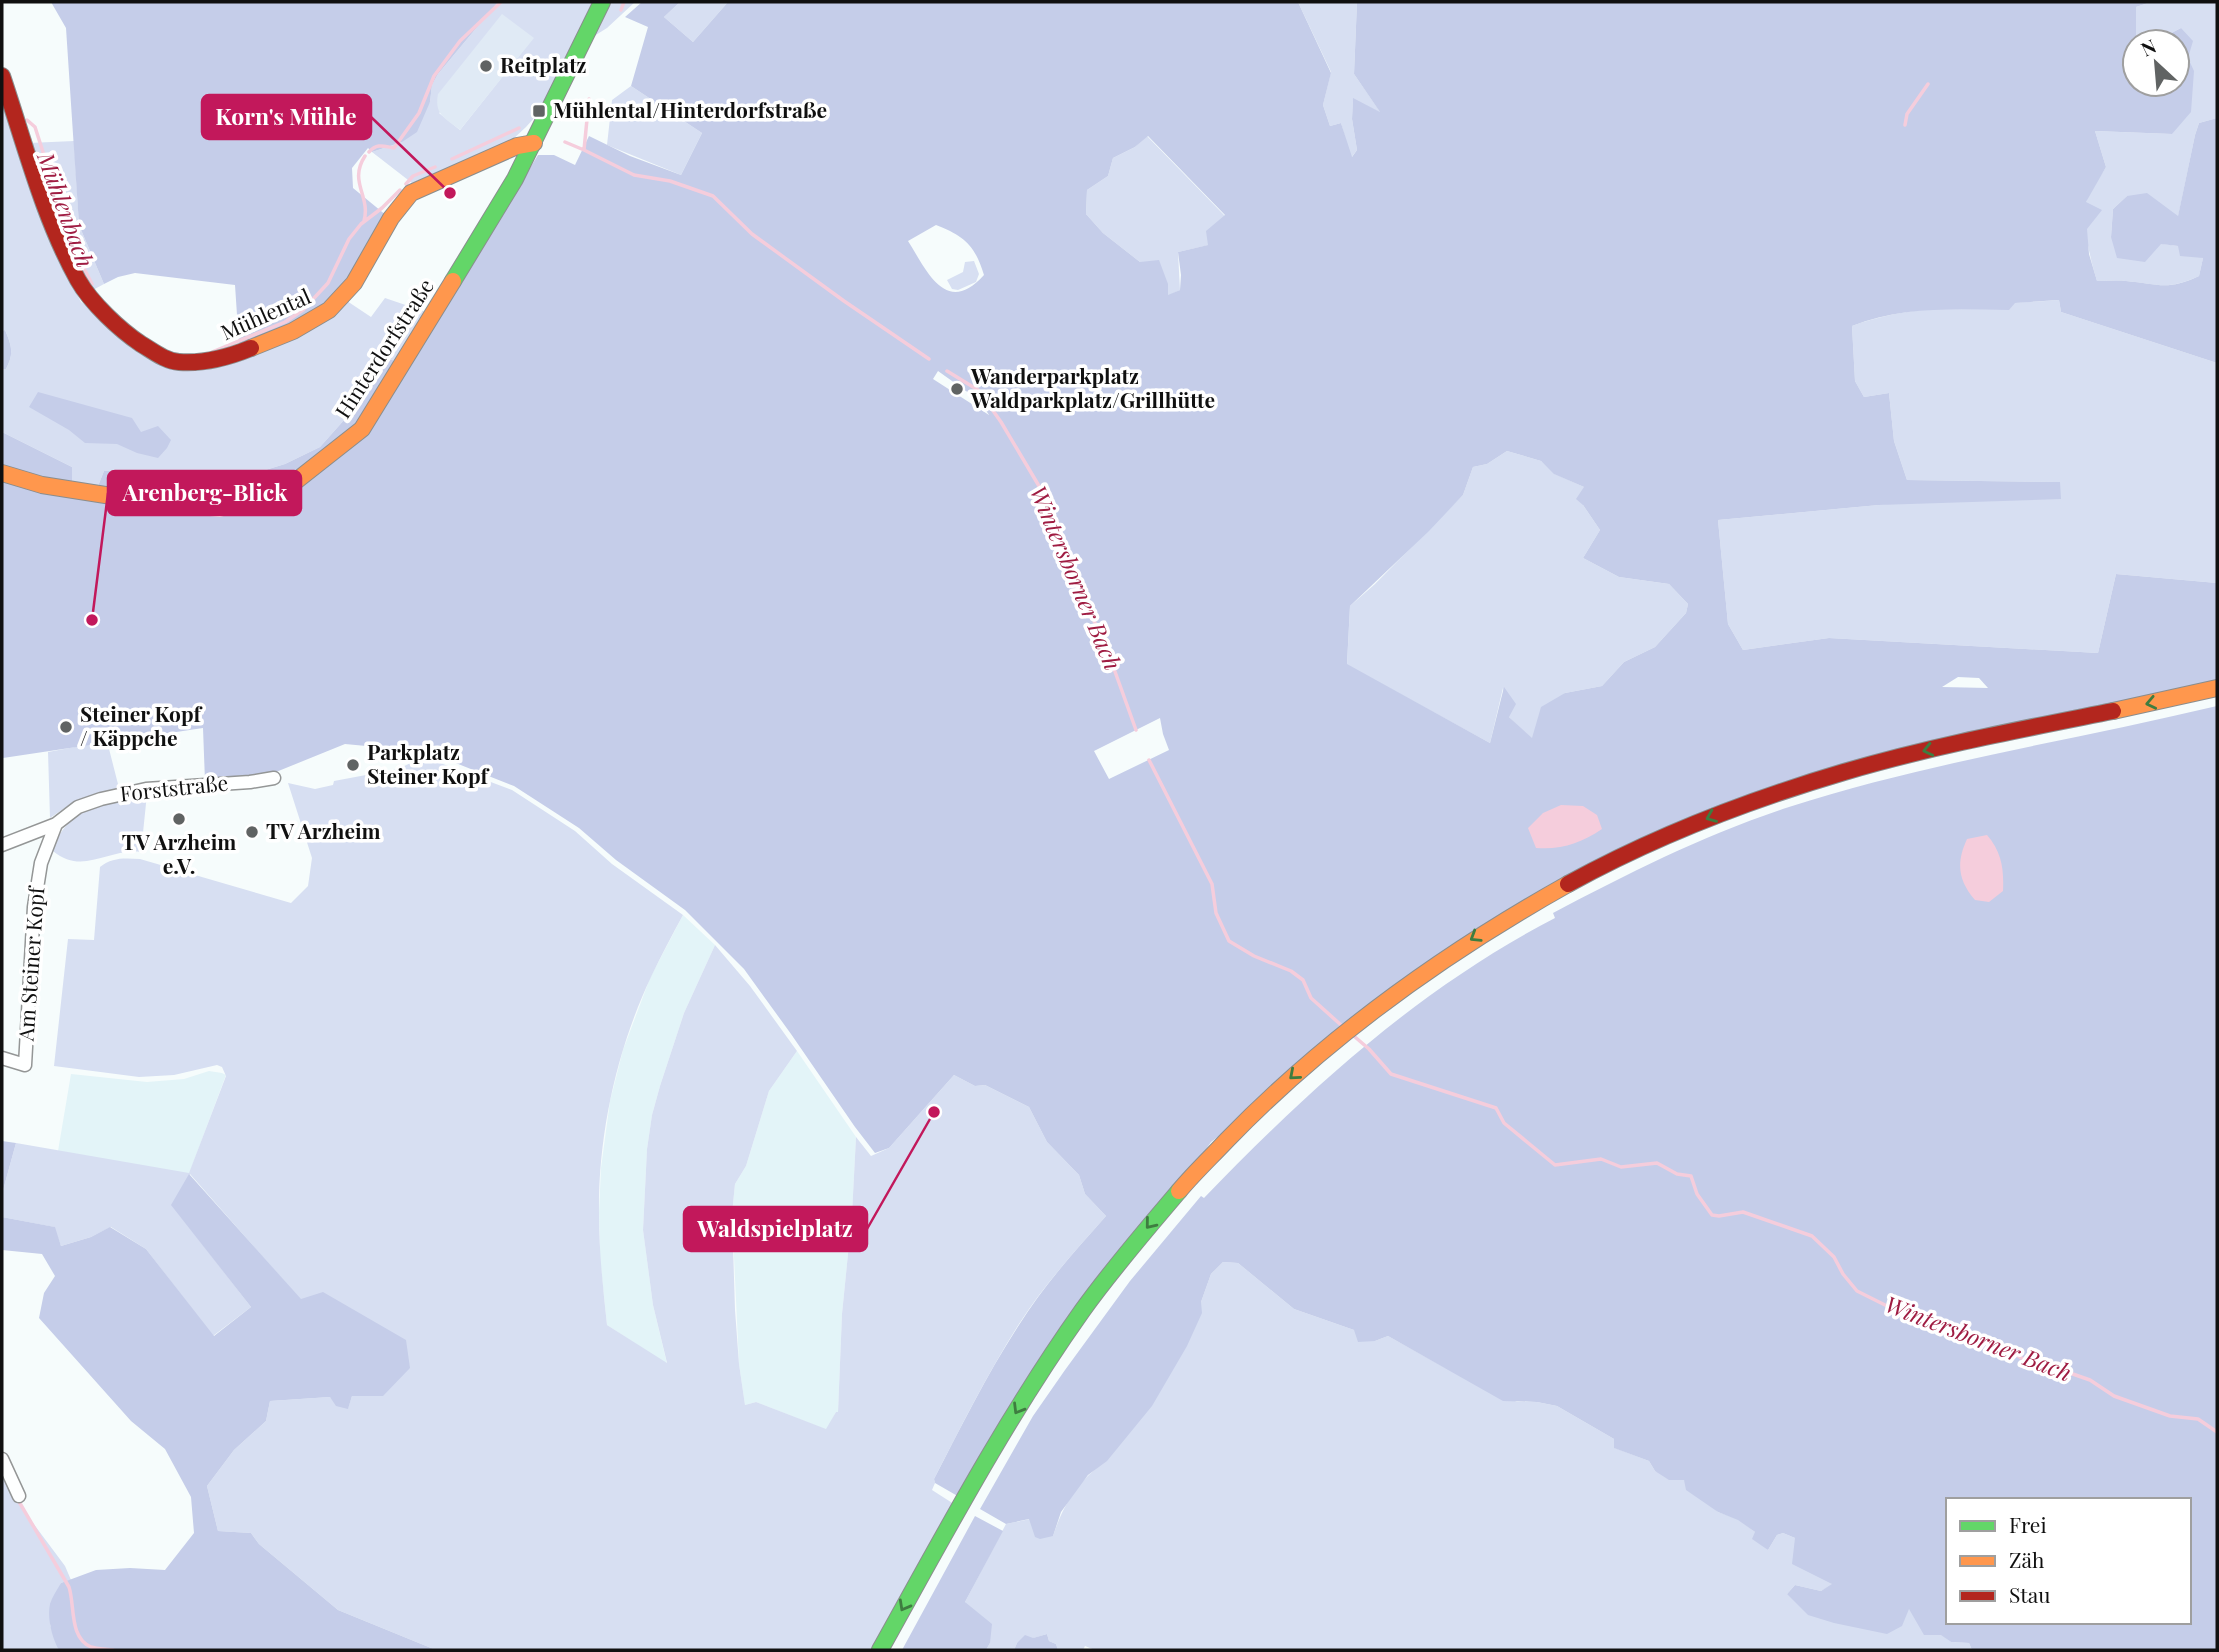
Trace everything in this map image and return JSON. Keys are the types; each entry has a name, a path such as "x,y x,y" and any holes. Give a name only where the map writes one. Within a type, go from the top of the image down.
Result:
{"main road":[{"path":"534,143 602,2"},
{"name":"Mühlental","path":"2,76 50,218 79,282 102,310 129,336 160,356 177,362 195,363 219,359 311,322 337,302 354,283 397,210 411,193 517,146 534,143"},
{"name":"Hinterdorfstraße","path":"2,473 42,485 162,504 221,506 296,481 362,429 515,179 534,143"},
{"path":"880,1650 983,1466 1066,1335 1115,1268 1200,1178 1290,1098 1384,1019 1537,908 1633,850 1682,828 1793,787 1912,754 2217,688"},
{"path":"1537,908 1689,841 1797,801 1915,768 2217,703"},
{"path":"897,1650 1036,1406 1126,1276 1168,1224 1200,1178"}],"street":[{"name":"Forststraße","path":"2,845 56,824 78,807 126,792 274,778"},
{"name":"Am Steiner Kopf","path":"2,1058 25,1065 34,907 41,863 56,824"},
{"path":"2,1459 19,1496"}],"shaded area":[{"path":"51,2 498,2 438,74 417,132 402,142 372,152 368,148 352,168 353,188 387,216 339,293 301,319 239,345 235,285 135,273 104,284 79,225 66,28"},
{"path":"498,2 598,2 545,106 526,127 511,141 412,183 372,152 402,142 430,102 432,85 438,74","holes":["533,38 460,130 439,113"]},
{"path":"609,2 635,2 607,28 591,38"},
{"path":"642,2 680,2 664,17 693,42 728,2 1298,2 1331,73 1323,105 1330,126 1341,123 1352,157 1357,150 1352,119 1353,98 1380,112 1354,74 1357,2 2151,2 2136,7 2136,28 2121,28 2121,98 2191,98 2191,64 2194,71 2191,112 2172,134 2095,131 2106,167 2086,202 2102,210 2087,229 2089,254 2097,281 2171,285 2199,276 2203,258 2180,256 2178,246 2161,244 2145,262 2117,258 2111,237 2113,209 2127,196 2147,193 2178,216 2199,123 2217,118 2217,363 2061,312 2059,300 2015,303 2009,310 1949,309 1910,312 1852,326 1855,381 1864,397 1889,393 1894,441 1907,480 2060,482 2061,499 1879,505 1718,520 1728,624 1743,650 1829,638 2098,653 2116,574 2217,583 2217,684 1899,753 1541,892 1211,1142 961,1498 935,1483 934,1479 985,1382 1019,1325 1049,1282 1106,1216 1085,1194 1079,1175 1047,1142 1029,1107 985,1085 975,1086 954,1075 889,1148 875,1153 744,969 685,910 616,860 579,828 514,786 443,758 441,753 345,744 276,772 205,781 203,728 3,758 2,479 41,492 130,508 220,517 261,506 299,489 369,431 538,155 554,155 575,165 589,136 630,156 681,175 702,133 631,86 648,27 625,17","holes":["1148,136 1225,215 1206,231 1208,245 1178,252 1180,290 1168,295 1168,284 1159,260 1140,262 1103,233 1086,214 1087,190 1108,176 1113,158 1135,147","936,225 954,233 972,249 984,275 971,287 959,292 948,291 930,276 908,241","938,371 980,401 989,415 933,379","1507,451 1541,461 1554,474 1584,487 1576,499 1600,530 1583,558 1619,577 1669,584 1688,604 1686,613 1655,647 1624,662 1602,686 1565,693 1541,707 1532,738 1509,717 1516,704 1504,687 1490,743 1347,664 1350,606 1463,495 1473,467 1487,464","1958,677 1979,678 1988,688 1942,687","1160,718 1169,750 1109,779 1094,751"]},
{"path":"680,2 728,2 693,42 664,17"},
{"path":"1298,2 1357,2 1354,74 1381,113 1353,99 1352,119 1357,150 1351,158 1341,123 1330,126 1323,105 1331,72"},
{"path":"2151,2 2217,2 2217,118 2199,123 2178,217 2127,196 2113,209 2111,237 2178,246 2203,258 2199,276 2178,284 2097,281 2086,231 2087,198 2106,167 2095,131 2172,134 2180,98 2191,98 2191,28 2136,28 2136,7"},
{"name":"Reitplatz","path":"502,14 534,38 460,130 439,111 438,94"},
{"path":"631,86 702,133 681,175 607,145 612,100"},
{"path":"7,107 67,276 81,302 98,314 131,348 153,362 175,370 347,301 371,317 385,298 429,313 397,362 385,357 353,410 320,447 285,464 233,480 157,479 123,470 104,471 98,486 72,482 72,467 2,432 2,369 6,369 11,350 5,330 2,331 2,109"},
{"path":"1147,136 1225,216 1209,245 1178,252 1180,290 1168,296 1140,262 1103,233 1086,214 1087,190 1108,176 1113,158 1135,147"},
{"path":"74,141 79,225 104,284 91,291 71,255 29,143"},
{"path":"974,261 979,274 976,282 958,290 952,289 947,280 963,272 965,262"},
{"path":"2059,300 2061,312 2217,363 2217,583 2116,574 2098,653 1829,638 1743,650 1728,624 1718,520 1879,505 2060,482 1907,480 1894,441 1889,393 1864,397 1855,381 1852,326 1875,318 1927,309"},
{"path":"5,330 11,345 11,354 6,369 2,369 2,331"},
{"path":"385,357 397,362 358,424 293,476 218,497 183,499 98,486 104,471 123,470 157,479 233,480 285,464 320,447 353,410"},
{"path":"38,392 132,418 141,432 158,426 171,440 158,458 117,444 85,443 69,430 29,407"},
{"path":"2,432 72,467 72,482 2,465"},
{"path":"1507,451 1541,461 1555,474 1584,487 1583,505 1600,530 1583,558 1619,577 1669,584 1688,604 1686,613 1655,647 1624,662 1602,686 1565,693 1532,739 1509,717 1503,688 1490,743 1347,665 1350,606 1463,495 1473,467 1487,464"},
{"path":"2217,706 2217,1650 1972,1650 1969,1643 1951,1642 1941,1635 1924,1635 1909,1609 1902,1626 1887,1634 1808,1615 1787,1594 1795,1585 1821,1591 1832,1584 1792,1564 1795,1538 1783,1533 1777,1535 1768,1550 1752,1539 1755,1532 1738,1520 1718,1512 1686,1490 1684,1480 1669,1480 1655,1471 1649,1461 1614,1448 1614,1439 1557,1406 1537,1402 1503,1401 1388,1336 1375,1341 1358,1342 1354,1330 1294,1309 1238,1263 1223,1262 1211,1274 1201,1302 1202,1313 1187,1346 1152,1406 1107,1461 1088,1475 1061,1512 1053,1536 1040,1539 1035,1537 1029,1519 1006,1524 980,1509 1033,1416 1065,1370 1130,1281 1201,1196 1204,1198 1325,1080 1412,1008 1506,945 1555,918 1553,913 1668,855 1789,807 1895,777"},
{"path":"107,741 119,788 72,803 50,818 48,752"},
{"path":"419,759 435,761 512,790 575,831 612,864 683,915 655,969 628,1033 606,1123 599,1214 607,1325 667,1363 653,1305 643,1230 647,1149 652,1115 684,1013 715,945 750,986 797,1051 769,1091 746,1166 735,1184 732,1214 735,1310 745,1405 756,1402 826,1429 838,1412 842,1314 856,1137 871,1156 889,1148 954,1075 975,1086 985,1085 1029,1107 1047,1142 1079,1175 1085,1194 1106,1216 1060,1268 1029,1310 975,1401 934,1479 932,1490 957,1506 873,1650 436,1650 338,1610 259,1544 251,1533 218,1531 207,1486 234,1450 266,1421 270,1401 330,1397 348,1408 352,1396 301,1300 190,1174 172,1205 251,1307 213,1336 146,1249 111,1227 91,1237 61,1246 54,1227 2,1217 2,1194 16,1143 189,1173 226,1076 222,1067 217,1065 174,1075 139,1077 54,1066 68,939 94,940 100,867 124,858 140,859 291,903 308,886 312,858 288,783 315,789 333,785 334,781 398,769"},
{"path":"147,794 141,852 75,861 53,851 59,836 78,815 103,804"},
{"path":"1561,805 1583,806 1597,815 1602,829 1571,844 1536,848 1528,828 1543,813"},
{"path":"1987,835 1999,855 2003,876 2003,891 1989,902 1975,900 1969,893 1960,871 1961,856 1967,839"},
{"path":"683,915 715,945 684,1013 652,1115 647,1149 643,1230 653,1305 667,1364 607,1325 600,1259 599,1212 601,1168 610,1101 623,1050 650,978"},
{"path":"797,1051 856,1137 842,1314 838,1412 827,1430 756,1402 745,1405 739,1364 732,1214 735,1184 746,1166 769,1091"},
{"path":"209,1071 226,1075 189,1174 58,1151 71,1074 147,1082 184,1079"},
{"path":"2,1141 16,1143 2,1194"},
{"path":"189,1174 301,1299 323,1292 406,1340 410,1368 383,1396 352,1396 348,1409 336,1406 330,1397 270,1401 266,1421 234,1450 207,1486 218,1531 251,1533 259,1544 338,1610 436,1650 59,1650 56,1645 49,1610 61,1583 96,1570 165,1570 194,1533 191,1497 165,1449 131,1421 39,1318 44,1293 55,1276 42,1254 2,1250 2,1217 55,1227 61,1246 91,1237 110,1227 146,1249 214,1336 251,1307 171,1205"},
{"path":"1223,1262 1238,1263 1294,1309 1354,1330 1375,1341 1388,1336 1442,1366 1517,1402 1557,1406 1614,1439 1615,1448 1649,1461 1655,1471 1684,1480 1718,1512 1738,1519 1755,1532 1768,1550 1777,1535 1783,1533 1795,1538 1833,1585 1821,1591 1795,1585 1787,1594 1908,1608 1951,1642 1969,1643 1972,1650 1095,1650 1085,1646 1083,1650 1058,1650 1056,1644 1049,1641 1047,1634 1017,1643 1014,1650 986,1650 990,1643 965,1602 1006,1524 1030,1519 1053,1536 1073,1494 1088,1476 1107,1460 1201,1302 1211,1274"},
{"path":"2,1463 27,1515 65,1566 71,1580 61,1583 50,1625 59,1650 2,1650"},
{"path":"975,1516 1003,1531 965,1602 992,1624 990,1643 986,1650 902,1650"},
{"path":"1047,1634 1049,1641 1056,1644 1058,1650 1014,1650 1025,1635 1033,1638"}],"waterway":[{"name":"Mühlenbach","path":"369,152 378,146 394,148 419,113 434,76 460,41 501,2"},
{"name":"Mühlenbach","path":"621,10 624,2"},
{"path":"1905,125 1907,114 1928,84"},
{"name":"Mühlenbach","path":"565,142 584,150 589,99"},
{"name":"Mühlenbach","path":"27,120 35,127 74,249 92,284"},
{"name":"Mühlenbach","path":"452,159 519,128"},
{"name":"Wintersborner Bach","path":"584,150 634,175 670,181 713,196 752,234 929,359"},
{"name":"Mühlenbach","path":"364,221 365,204 359,174 365,156"},
{"name":"Mühlenbach","path":"406,184 413,176 435,167"},
{"name":"Mühlenbach","path":"212,352 285,322 303,310 328,283 349,239 361,224 400,190"},
{"name":"Wintersborner Bach","path":"947,371 978,390 1001,422 1039,486 1056,520 1074,581 1104,641 1136,730"},
{"name":"Wintersborner Bach","path":"1149,760 1212,884 1216,913 1229,941 1254,956 1291,971 1303,980 1311,998 1341,1025"},
{"name":"Wintersborner Bach","path":"1355,1037 1391,1074 1496,1108 1504,1123 1555,1165 1601,1159 1621,1167 1657,1163 1677,1174 1691,1176 1697,1194 1712,1215 1743,1212 1812,1236 1834,1257 1857,1291 1909,1317 1998,1343 2043,1368 2090,1380 2114,1396 2170,1416 2198,1419 2217,1432"},
{"path":"18,1500 69,1587 79,1636 91,1647 113,1650"}],"traffic: fast":[{"path":"453,281 515,179 602,2"},
{"path":"880,1650 1027,1393 1105,1280 1179,1191"}],"traffic: slow":[{"path":"251,348 293,331 329,310 354,283 391,218 411,193 517,146 534,143"},
{"path":"2,473 42,485 162,504 221,506 296,481 362,429 453,281"},
{"path":"2113,711 2217,688"},
{"path":"1179,1191 1265,1102 1346,1032 1476,939 1568,884"}],"traffic: jam":[{"path":"2,76 55,231 78,280 98,307 133,338 169,360 207,361 251,348"},
{"path":"1568,884 1669,835 1808,783 1944,746 2113,711"}],"place":[{"name":"Reitplatz","path":"486,66"},
{"name":"Mühlental/Hinterdorfstraße","path":"539,111"},
{"name":"Korn's Mühle","path":"450,193"},
{"name":"Wanderparkplatz Waldparkplatz/Grillhütte","path":"957,389"},
{"name":"Arenberg-Blick","path":"92,620"},
{"name":"Steiner Kopf / Käppche","path":"66,727"},
{"name":"Parkplatz Steiner Kopf","path":"353,765"},
{"name":"TV Arzheim e.V.","path":"179,819"},
{"name":"TV Arzheim","path":"252,832"},
{"name":"Waldspielplatz","path":"934,1112"}]}
